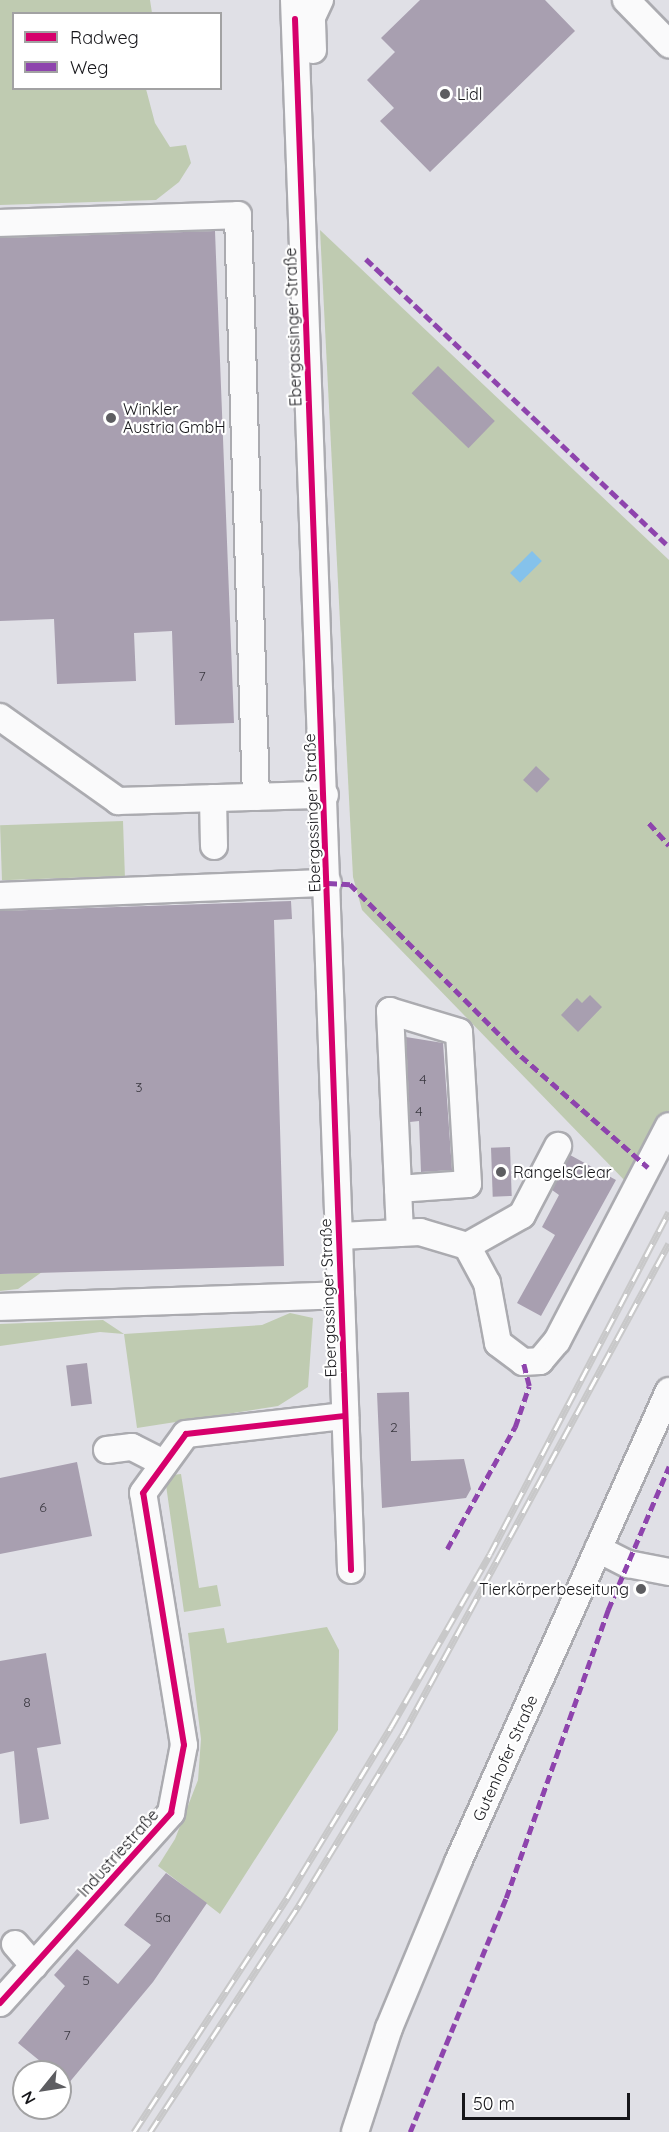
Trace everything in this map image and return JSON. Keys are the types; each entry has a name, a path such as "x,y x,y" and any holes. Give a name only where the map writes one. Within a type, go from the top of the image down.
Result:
{"street":[{"name":"Ebergassinger Straße","path":"294,0 325,795 351,1570"},
{"path":"300,158 315,127 312,17 320,0"},
{"path":"626,0 669,44"},
{"path":"0,223 238,215 256,797"},
{"path":"0,717 118,801 325,795"},
{"path":"213,798 214,846"},
{"path":"0,896 328,883"},
{"path":"398,1189 468,1184 459,1032 390,1011 398,1189 400,1233"},
{"path":"340,1236 400,1233 445,1236 466,1246 487,1283 498,1343 523,1362 540,1360 557,1341 669,1126"},
{"path":"466,1246 522,1215 558,1146"},
{"path":"0,1307 341,1295"},
{"name":"Gutenhofer Straße","path":"355,2132 389,2028 598,1548 669,1391"},
{"name":"Industriestraße","path":"0,2003 171,1813 184,1745 142,1493 186,1434 345,1416"},
{"path":"107,1450 132,1447 164,1463"},
{"path":"598,1548 628,1564 669,1572"},
{"path":"15,1944 34,1966"}],"green space":[{"path":"0,0 150,0 152,12 12,12 12,90 146,90 155,123 170,147 186,145 191,163 179,182 156,200 0,205"},
{"path":"320,230 669,560 669,1110 629,1185 362,910 353,877"},
{"path":"123,821 125,876 2,880 0,825"},
{"path":"42,1272 18,1289 0,1291 0,1274"},
{"path":"290,1313 313,1318 308,1387 278,1406 137,1428 124,1334 262,1325"},
{"path":"103,1320 124,1334 100,1332 0,1346 0,1324"},
{"path":"181,1474 199,1588 217,1585 221,1606 184,1612 166,1485 172,1475"},
{"path":"327,1627 339,1650 338,1730 220,1914 158,1866 175,1839 198,1780 201,1739 188,1633 224,1628 227,1643"}],"water":[{"path":"532,551 542,561 520,583 510,573"}],"building":[{"name":"Lidl","path":"420,0 545,0 575,31 430,172 380,121 394,108 367,80 395,52 381,38"},
{"name":"Winkler Austria GmbH","path":"215,231 234,723 175,725 172,631 134,633 136,681 57,684 54,619 0,621 0,238"},
{"path":"438,366 495,421 468,448 412,393"},
{"path":"536,766 550,779 537,793 523,780"},
{"path":"291,901 292,919 274,920 284,1266 0,1274 0,911"},
{"path":"590,995 602,1007 578,1032 561,1015 577,998 582,1003"},
{"path":"406,1037 443,1043 452,1170 421,1172 419,1121 410,1122"},
{"name":"RangeIsClear","path":"510,1147 512,1196 493,1197 491,1148"},
{"path":"570,1155 616,1180 541,1316 517,1303 555,1235 542,1227 559,1195 552,1190"},
{"path":"87,1363 92,1404 71,1406 66,1366"},
{"path":"409,1392 411,1461 464,1459 471,1489 466,1498 382,1508 377,1393"},
{"path":"77,1462 92,1536 0,1554 0,1478"},
{"path":"46,1653 61,1744 37,1748 49,1819 20,1824 14,1751 0,1754 0,1661"},
{"path":"166,1873 207,1903 153,1982 72,2079 72,2060 39,2060 18,2043 65,1986 54,1975 77,1949 118,1984 151,1945 124,1925"}],"railway":[{"path":"134,2132 287,1898 391,1727 490,1554 669,1212"},
{"path":"150,2132 299,1905 403,1734 669,1243"}],"marked path":[{"path":"366,259 669,547"},
{"path":"649,823 669,845"},
{"path":"328,883 350,884 521,1056 648,1167"},
{"path":"447,1549 515,1427 529,1386 523,1362"},
{"path":"410,2132 506,1898 608,1610 669,1466"}],"cycle path":[{"path":"295,19 351,1570"},
{"path":"0,2003 171,1813 184,1745 143,1493 186,1434 345,1416"}],"place":[{"name":"Lidl","path":"445,94"},
{"name":"Winkler Austria GmbH","path":"111,418"},
{"name":"RangeIsClear","path":"501,1172"},
{"name":"Tierkörperbeseitung","path":"641,1589"}]}
